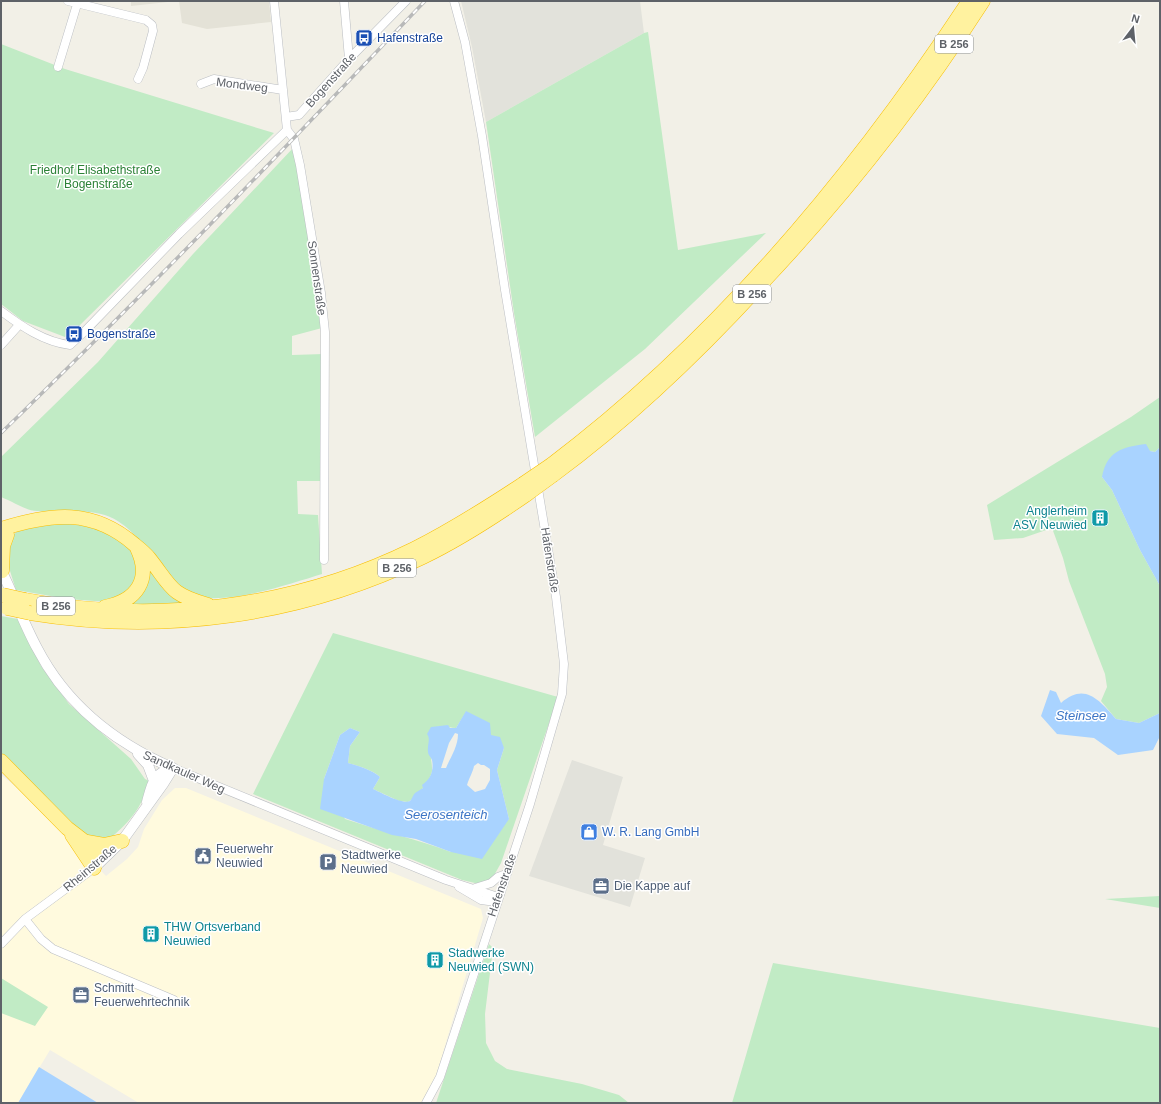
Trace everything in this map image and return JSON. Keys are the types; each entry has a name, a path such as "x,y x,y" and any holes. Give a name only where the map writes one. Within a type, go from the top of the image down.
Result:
{"highway":[{"name":"B 256","path":"552,470 681,352 790,238 868,144 900,102 969,1"},
{"name":"B 256","path":"28,606 96,621 158,622 200,620 247,614 298,603 372,579 418,559 470,531 552,470 601,439 649,396 734,314 798,245 867,163 924,87 983,1"},
{"name":"B 256","path":"2,603 88,610 146,612 215,607 258,601 299,591 372,567 414,549 525,489"},
{"path":"1,571 3,534 23,524 51,517 78,517 97,522 114,529 135,544 149,557 174,591 190,600 215,607"},
{"path":"88,610 119,603 126,600 137,590 142,579 142,565 135,544"},
{"path":"1,761 67,828 87,842 96,855 94,868"},
{"path":"67,828 94,868"},
{"path":"87,842 104,845 122,841"}],"street":[{"path":"68,1 78,2 146,20 152,25 153,31 138,79"},
{"name":"Sonnenstraße","path":"274,1 287,130 294,139 300,165 321,293 325,332 324,560"},
{"path":"344,1 349,59"},
{"name":"Bogenstraße","path":"286,117 299,115 349,59 406,1"},
{"name":"Hafenstraße","path":"426,1103 440,1077 497,899 530,804 562,694 564,664 555,590 505,290 482,136 465,42 454,1"},
{"path":"58,67 78,2"},
{"name":"Mondweg","path":"201,84 214,79 283,90"},
{"path":"1,311 19,325 57,343 70,345 180,234 287,130"},
{"path":"1,345 19,325"},
{"name":"Sandkauler Weg","path":"1,571 37,648 56,680 68,695 99,724 134,750 173,768 446,880 475,888 497,899"},
{"path":"134,750 148,765 154,781 163,771 173,768"},
{"name":"Rheinstraße","path":"1,944 25,919 94,868 122,841 164,784 173,768"},
{"name":"Rheinstraße","path":"146,807 154,781"},
{"path":"475,888 492,883 498,877 506,874"},
{"name":"Sandkauler Weg","path":"446,880 481,900 497,899"},
{"path":"25,919 41,939 53,949 174,1000"}],"shaded area":[{"path":"131,1 177,1 131,6"},
{"path":"179,1 269,1 271,22 207,29 182,23"},
{"path":"461,1 640,1 644,33 486,122 472,47"},
{"path":"572,760 623,777 603,845 645,858 630,907 529,876"},
{"path":"1,775 29,797 106,876 127,859 138,847 144,829 162,800 175,788 186,788 481,909 483,918 436,1076 422,1103 139,1103 50,1050 18,1103 1,1103"}],"green space":[{"path":"648,32 678,250 766,233 645,349 535,437 514,313 486,122"},
{"name":"Friedhof Elisabethstraße / Bogenstraße","path":"1,44 65,69 274,133 78,327 65,337 23,321 1,304"},
{"path":"294,147 322,328 292,336 292,355 324,354 320,481 297,481 298,514 318,515 322,574 255,593 219,598 203,598 189,594 177,586 169,579 132,532 118,521 110,517 102,514 83,512 33,511 1,497 1,457 98,362 193,254"},
{"path":"1160,397 1160,447 1155,452 1150,451 1102,477 1112,490 1140,550 1160,586 1160,713 1139,723 1116,719 1101,701 1107,687 1105,674 1069,581 1063,558 1052,528 1023,538 994,540 987,505 1131,417"},
{"path":"48,522 100,527 131,547 139,565 135,586 108,602 68,599 16,590 5,555 13,535 19,530"},
{"path":"145,564 192,604 122,605"},
{"path":"1,616 18,619 41,666 69,704 131,759 145,779 149,781 139,807 122,828 108,840 86,839 1,754"},
{"path":"333,633 558,697 501,863 488,886 462,880 253,794","holes":["466,712 504,748 497,770 509,819 451,852 345,819 324,779 340,735 350,728 360,732 350,746 348,763 365,768 378,775 380,777 373,789 399,801 408,802 415,797 431,775 432,766 430,735 433,730 439,726 456,728"]},
{"path":"1160,896 1160,908 1105,899"},
{"path":"489,944 493,948 485,1014 486,1043 495,1061 507,1069 582,1084 619,1095 629,1103 436,1103"},
{"path":"773,963 1160,1028 1160,1103 732,1103"},
{"path":"1,978 48,1007 35,1026 1,1013"}],"water":[{"path":"1146,444 1150,451 1155,452 1160,447 1160,586 1140,550 1112,490 1102,477 1104,468 1108,461 1117,452 1130,447"},
{"name":"Steinsee","path":"1050,690 1056,692 1061,703 1077,694 1091,696 1104,706 1116,719 1139,723 1160,713 1160,736 1153,750 1118,755 1094,738 1057,734 1041,716"},
{"name":"Seerosenteich","path":"466,711 490,723 491,735 500,737 504,748 497,770 509,819 482,859 451,852 416,839 392,835 320,809 324,779 340,735 350,728 360,732 350,746 348,763 370,770 380,777 373,789 397,800 407,802 410,801 415,793 423,788 422,785 428,780 432,771 433,764 428,753 429,738 427,734 431,727 448,725 450,728 456,728","holes":["455,733 458,734 455,748 446,768 441,768 449,743","478,763 490,769 490,780 485,789 475,792 467,785 474,766"]},
{"path":"39,1067 98,1103 18,1103"}],"railway":[{"path":"1,433 162,273 425,1"}],"place":[{"name":"Hafenstraße","path":"364,38"},
{"name":"Bogenstraße","path":"74,334"},
{"name":"Anglerheim ASV Neuwied","path":"1100,518"},
{"name":"W. R. Lang GmbH","path":"589,832"},
{"name":"Feuerwehr Neuwied","path":"203,856"},
{"name":"Stadtwerke Neuwied","path":"328,862"},
{"name":"Die Kappe auf","path":"601,886"},
{"name":"THW Ortsverband Neuwied","path":"151,934"},
{"name":"Stadwerke Neuwied (SWN)","path":"435,960"},
{"name":"Schmitt Feuerwehrtechnik","path":"81,995"}]}
